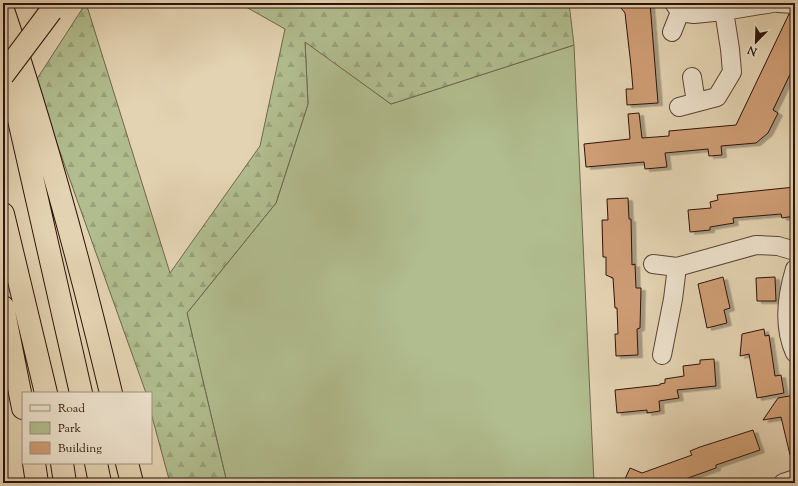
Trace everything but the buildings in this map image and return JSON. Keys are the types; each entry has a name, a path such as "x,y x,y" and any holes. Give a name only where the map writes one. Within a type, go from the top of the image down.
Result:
{"main road":[{"path":"3,10 31,92 111,392"},
{"path":"3,75 51,11"},
{"path":"3,70 17,111 81,392"},
{"path":"3,214 46,392"},
{"path":"3,307 22,403"},
{"path":"34,464 37,483"},
{"path":"62,464 65,483"},
{"path":"96,464 100,483"},
{"path":"127,464 132,483"}],"street":[{"path":"672,32 677,7 694,14 773,3"},
{"path":"778,3 795,4"},
{"path":"692,77 688,105 716,97 732,72 724,10"},
{"path":"653,264 677,267 756,245 778,246 795,251"},
{"path":"662,355 674,299 677,267"},
{"path":"795,269 788,296 789,333 795,353"},
{"path":"784,483 795,479"}],"green space":[{"path":"86,3 170,273 260,146 285,29 239,3 569,3 574,45 391,104 305,42 308,104 276,203 187,313 227,483 170,483 152,417 152,392 146,392 35,82"},
{"path":"305,41 391,104 574,45 594,483 227,483 187,313 276,203 308,104"}]}
